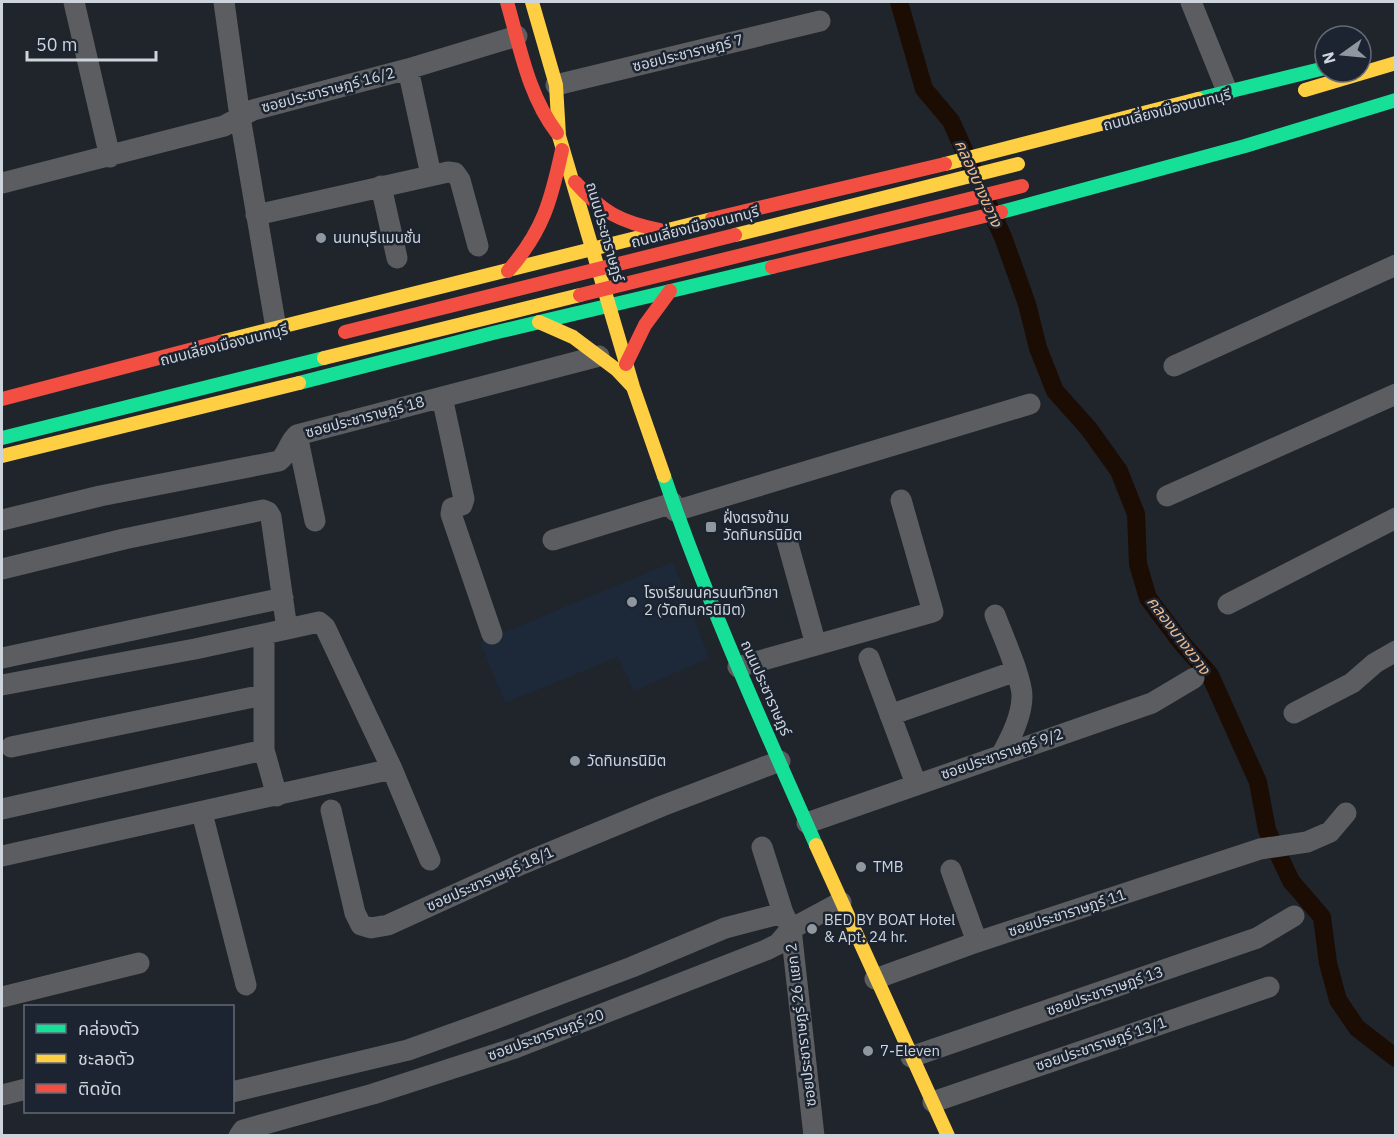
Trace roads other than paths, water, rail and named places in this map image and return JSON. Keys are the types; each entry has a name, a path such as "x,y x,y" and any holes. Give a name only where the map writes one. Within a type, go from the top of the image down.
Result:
{"main road":[{"name":"ถนนประชาราษฎร์","path":"507,2 533,93 540,110 561,142"},
{"name":"ถนนประชาราษฎร์","path":"532,2 556,85 561,142 633,387 674,507 738,667 875,979 948,1136"},
{"path":"1373,62 1395,61"},
{"path":"1288,95 1395,61"},
{"name":"ถนนเลี่ยงเมืองนนทบุรี","path":"2,399 663,231 951,163 1313,71"},
{"path":"1241,133 1392,101"},
{"path":"2,456 170,416 493,333 974,219 1245,146 1392,101"},
{"path":"508,271 529,248 542,226 553,194 561,142"},
{"name":"ถนนเลี่ยงเมืองนนทบุรี","path":"333,334 1023,163"},
{"path":"573,180 593,203 615,219 663,231"},
{"path":"2,438 1028,184"},
{"path":"689,226 674,238 673,258 685,275 710,281"},
{"path":"474,279 493,282 505,296 506,318 493,333"},
{"path":"626,364 634,342 647,319 670,291"},
{"path":"539,322 573,337 599,356 633,387"}],"street":[{"path":"74,2 110,157"},
{"path":"224,2 240,117 276,328"},
{"path":"1191,2 1227,91"},
{"name":"ซอยประชาราษฎร์ 7","path":"556,85 820,21"},
{"name":"ซอยประชาราษฎร์ 16/2","path":"2,183 224,126 253,110 408,69 517,36"},
{"path":"408,69 431,175"},
{"path":"256,214 448,171 455,173 460,180 478,246"},
{"path":"381,186 397,258"},
{"path":"1174,366 1395,265"},
{"name":"ซอยประชาราษฎร์ 18","path":"2,520 100,496 279,461 285,456 290,442 297,435 599,356"},
{"path":"1167,496 1395,394"},
{"path":"442,397 464,499 462,505 452,508 451,514 492,634"},
{"path":"553,540 1030,404"},
{"path":"297,435 315,521"},
{"path":"738,667 933,612 901,500"},
{"path":"2,569 124,539 263,510 271,517 287,629"},
{"path":"1228,604 1395,518"},
{"path":"786,537 816,645"},
{"path":"2,658 283,598"},
{"path":"995,615 1016,671 1022,696 1015,728 1002,754"},
{"path":"2,685 264,635 319,622 325,627 392,769 430,860"},
{"path":"264,635 264,750 277,796"},
{"path":"1294,713 1352,683 1374,663 1395,651"},
{"path":"869,658 916,784"},
{"path":"890,715 1016,671"},
{"name":"ซอยประชาราษฎร์ 9/2","path":"807,823 1152,703 1194,678"},
{"path":"11,747 263,695"},
{"path":"2,809 264,750"},
{"name":"ซอยประชาราษฎร์ 18/1","path":"331,810 355,913 361,925 371,928 388,925 522,864 662,806 780,761"},
{"path":"2,856 392,769"},
{"path":"202,813 246,986"},
{"name":"ซอยประชาราษฎร์ 11","path":"875,979 978,942 1260,849 1307,842 1330,832 1346,813"},
{"name":"ซอยประชาราษฎร์ 26 แยก 2","path":"762,847 787,921 814,1136"},
{"path":"951,870 978,942"},
{"name":"ซอยประชาราษฎร์ 20","path":"239,1136 243,1130 373,1094 515,1048 766,950 778,944 787,921 841,902"},
{"name":"ซอยประชาราษฎร์ 13","path":"911,1057 1257,938 1294,916"},
{"path":"234,1092 408,1050 632,967 724,927 787,921"},
{"path":"2,997 139,963"},
{"name":"ซอยประชาราษฎร์ 13/1","path":"933,1102 1269,987"},
{"path":"2,1095 24,1090"}],"waterway":[{"name":"คลองบางขวาง","path":"899,2 924,89 951,121 972,168"},
{"name":"คลองบางขวาง","path":"989,206 1003,237 1027,304 1038,348 1055,391 1089,429 1119,471 1136,514 1138,564 1148,598 1181,642 1210,675 1258,782 1267,830 1291,881 1322,917 1328,963 1338,1000 1357,1028 1396,1058"}],"place":[{"name":"นนทบุรีแมนชั่น","path":"321,238"},
{"name":"ฝั่งตรงข้าม วัดทินกรนิมิต","path":"711,527"},
{"name":"โรงเรียนนครนนท์วิทยา 2 (วัดทินกรนิมิต)","path":"632,602"},
{"name":"วัดทินกรนิมิต","path":"575,761"},
{"name":"TMB","path":"861,867"},
{"name":"BED BY BOAT Hotel & Apt. 24 hr.","path":"812,929"},
{"name":"7-Eleven","path":"868,1051"}]}
